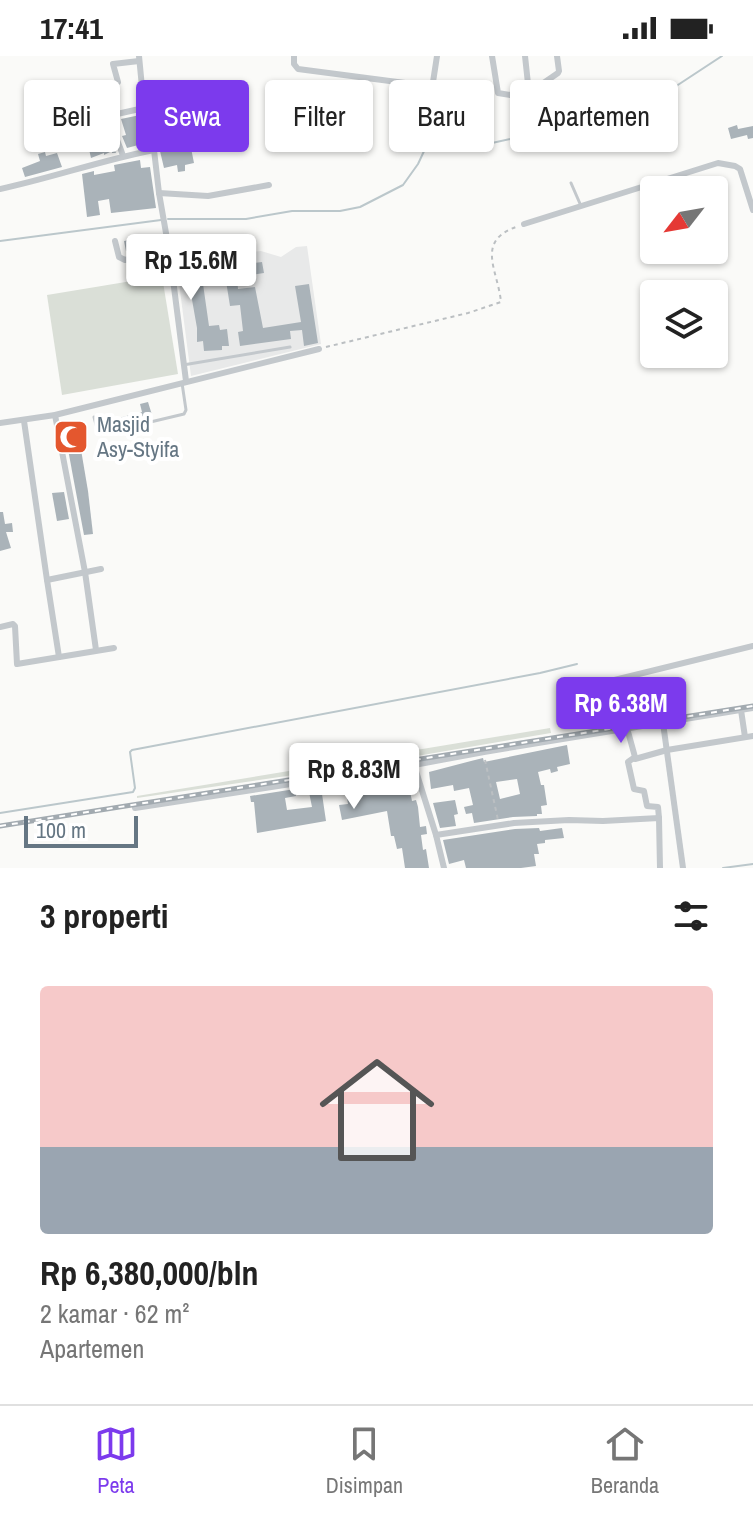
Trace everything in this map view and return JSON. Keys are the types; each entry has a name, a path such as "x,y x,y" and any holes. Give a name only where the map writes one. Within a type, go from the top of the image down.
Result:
{"street":[{"path":"283,56 294,57 298,69 428,86 433,82 437,56"},
{"path":"492,56 498,93 510,95"},
{"path":"525,56 528,80"},
{"path":"548,80 559,71 557,56"},
{"path":"117,80 113,64 139,58 141,80"},
{"path":"120,146 123,156"},
{"path":"0,189 144,152"},
{"path":"154,152 184,382"},
{"path":"524,224 712,164 726,163 743,173 753,210"},
{"path":"743,173 753,170"},
{"path":"159,193 208,196 269,185"},
{"path":"115,241 119,257 125,260 169,250"},
{"path":"0,423 55,415 319,349"},
{"path":"55,415 85,572 96,650"},
{"path":"24,421 59,657"},
{"path":"47,580 101,569"},
{"path":"0,627 15,626 17,664 114,648"},
{"path":"590,686 753,646"},
{"path":"135,808 753,708"},
{"path":"660,868 658,807 647,806 644,791 634,789 628,762 667,750 749,736 741,710"},
{"path":"663,723 683,868"},
{"path":"627,728 635,759"},
{"path":"414,765 444,868"},
{"path":"436,835 514,823 659,818"}],"lane":[{"path":"571,183 581,206"},
{"path":"183,365 290,347"},
{"path":"232,356 234,370"},
{"path":"94,417 100,434 184,414 184,382"}],"path":[{"path":"319,349 501,302 491,256 497,237 524,224"},
{"path":"484,752 499,825"}],"shaded area":[{"path":"307,246 321,344 191,376 178,275 179,260 261,251 281,257 296,247"},
{"path":"162,276 178,374 62,395 47,295"},
{"path":"550,728 551,733 376,763 137,798 137,796"}],"building":[{"path":"136,116 136,146 127,148 122,136 126,135 121,119"},
{"path":"737,125 738,129 753,126 753,138 748,139 747,135 731,139 728,128"},
{"path":"45,152 46,156 57,153 62,167 25,177 22,168 40,161 38,154"},
{"path":"90,152 110,152 104,155 91,158"},
{"path":"160,152 192,152 194,163 185,165 185,171 178,172 177,165 164,168"},
{"path":"140,160 141,168 150,167 156,208 111,213 109,199 98,201 100,215 87,217 82,174 115,171 114,165"},
{"path":"160,234 162,244 126,251 124,241"},
{"path":"232,256 233,266 262,262 264,273 237,277 238,289 255,287 263,328 301,322 295,286 309,284 318,343 304,346 302,330 290,331 291,339 240,346 238,332 243,331 240,305 230,306 226,281 203,284 209,326 219,325 220,330 227,329 229,346 222,346 222,350 204,351 203,341 197,342 185,260 196,259 198,271 217,269 216,258"},
{"path":"148,402 152,415 104,426 103,422 142,412 140,404"},
{"path":"77,426 93,534 84,535 64,428"},
{"path":"64,492 69,519 57,521 52,493"},
{"path":"0,512 3,512 5,524 12,523 13,532 6,532 11,548 0,551"},
{"path":"567,745 570,764 557,767 558,771 551,773 550,769 538,772 547,805 541,806 542,814 474,823 472,813 466,814 464,807 473,805 469,788 454,791 453,785 431,789 429,772 483,758 484,762","holes":["517,779 520,794 500,799 496,782"]},
{"path":"406,772 412,801 416,800 418,807 420,827 426,826 427,834 421,835 429,868 405,868 402,848 397,849 394,836 391,836 387,811 342,820 339,805 348,804 346,792 322,794 326,821 257,833 254,802 251,802 250,796 295,789 296,796 285,798 287,810 312,807 308,787"},
{"path":"455,800 458,814 454,815 456,826 440,828 433,803"},
{"path":"539,828 540,831 562,828 564,838 537,844 539,854 534,854 536,866 466,868 464,860 449,864 443,840"}],"waterway":[{"path":"168,219 246,219 292,211 340,211 360,207 403,185 425,149 439,141 456,135 492,143 574,125 597,128 623,121 722,56"},
{"path":"0,241 161,220"},
{"path":"0,813 133,792 132,750 577,664"},
{"path":"723,868 753,864"}],"railway":[{"path":"0,826 753,706"}],"place":[{"name":"Masjid Asy-Styifa","path":"71,437"}]}
